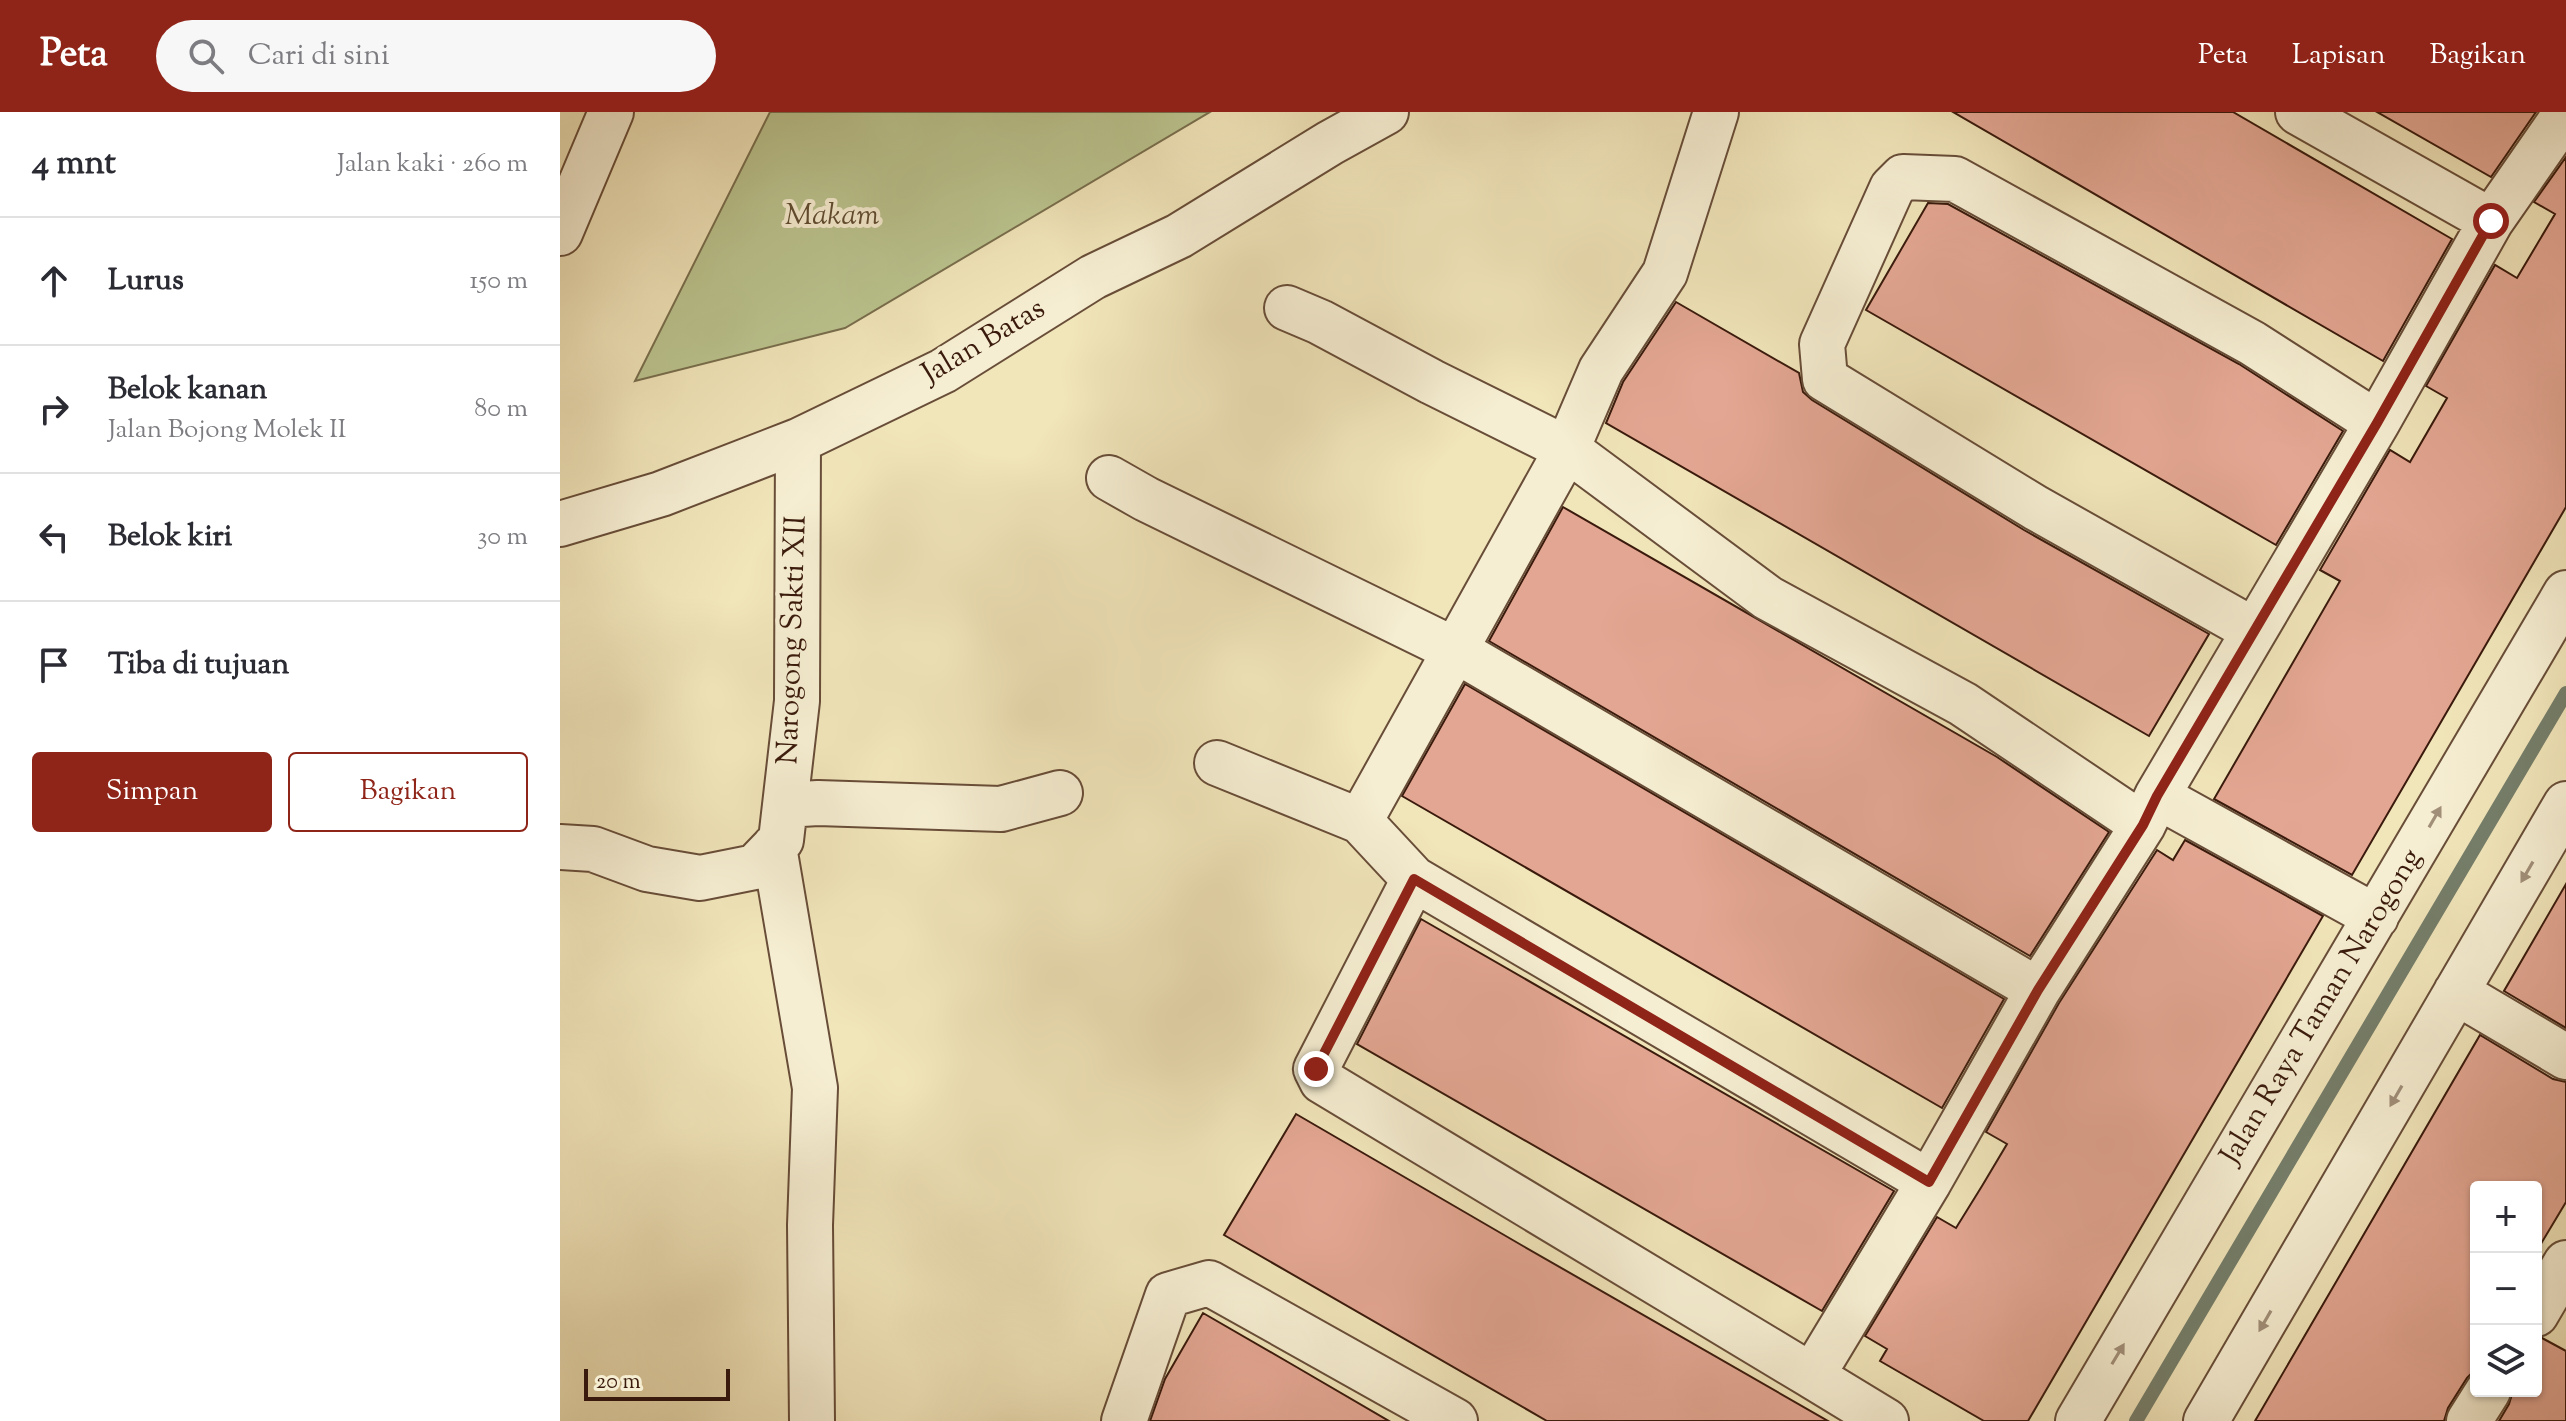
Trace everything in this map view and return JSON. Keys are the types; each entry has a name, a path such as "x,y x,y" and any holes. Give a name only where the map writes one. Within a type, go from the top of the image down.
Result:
{"street":[{"path":"560,233 575,151 611,112"},
{"name":"Jalan Batas","path":"560,524 661,494 798,441 943,371 1093,277 1179,236 1386,112"},
{"path":"1360,821 1567,449 1601,370 1665,273 1716,112"},
{"path":"2298,112 2491,221"},
{"path":"1812,1376 1929,1182 2038,990 2150,811 2491,221 2566,113"},
{"path":"2253,630 2036,508 1825,379 1822,344 1892,188 1903,177 1955,179 2252,343 2377,423"},
{"path":"1287,308 1567,449 1768,598 2150,811 2376,917"},
{"name":"Narogong Sakti XII","path":"774,847 781,840 797,701 798,441"},
{"path":"1109,478 1457,651 2038,990"},
{"name":"Jalan Raya Taman Narogong","path":"2078,1421 2566,593"},
{"path":"1217,763 1360,821 1414,879 1929,1182"},
{"path":"785,805 818,803 1001,809 1060,793"},
{"path":"2206,1421 2566,804"},
{"path":"560,847 593,849 647,869 700,878 755,867 774,847"},
{"path":"774,847 815,1088 810,1225 812,1421"},
{"path":"1414,879 1316,1069 1322,1081 1886,1421"},
{"path":"2456,992 2566,1057"},
{"path":"1124,1421 1168,1295 1209,1283 1455,1421"},
{"path":"2469,1421 2484,1397"}],"green space":[{"name":"Makam","path":"770,112 1210,112 845,328 635,381"}],"building":[{"path":"1953,112 2233,112 2452,239 2383,361"},
{"path":"2377,112 2536,112 2491,177"},
{"path":"2566,157 2566,507 2352,875 2214,799 2340,581 2320,570 2390,450 2410,462 2447,398 2426,386 2495,265 2517,278 2555,214 2534,202"},
{"path":"1928,203 1948,204 2239,364 2343,431 2276,545 1866,310"},
{"path":"1676,302 1799,373 1803,392 1812,400 2024,530 2209,634 2149,736 1606,423 1623,382"},
{"path":"1563,507 1997,757 2109,832 2030,956 1489,641"},
{"path":"1465,684 2004,999 1942,1108 1402,796"},
{"path":"2185,840 2323,916 2028,1421 1984,1421 1880,1361 1887,1349 1865,1336 1937,1217 1956,1228 1982,1186 2007,1144 1986,1132 2059,1003 2157,850 2173,860"},
{"path":"2566,884 2566,1028 2504,991"},
{"path":"1421,919 1894,1191 1822,1311 1357,1044"},
{"path":"2480,1035 2553,1079 2566,1082 2566,1202 2542,1242 2542,1181 2470,1181 2470,1375 2448,1408 2444,1421 2255,1421"},
{"path":"1296,1114 1828,1421 1547,1421 1224,1235"},
{"path":"1203,1313 1389,1421 1150,1421 1165,1379"},
{"path":"2542,1338 2566,1351 2566,1421 2499,1421 2511,1397 2542,1397"}],"waterway":[{"path":"2136,1421 2566,693"}],"route":[{"path":"1316,1069 1414,879 1929,1182 2038,990 2143,825 2491,221"}]}
